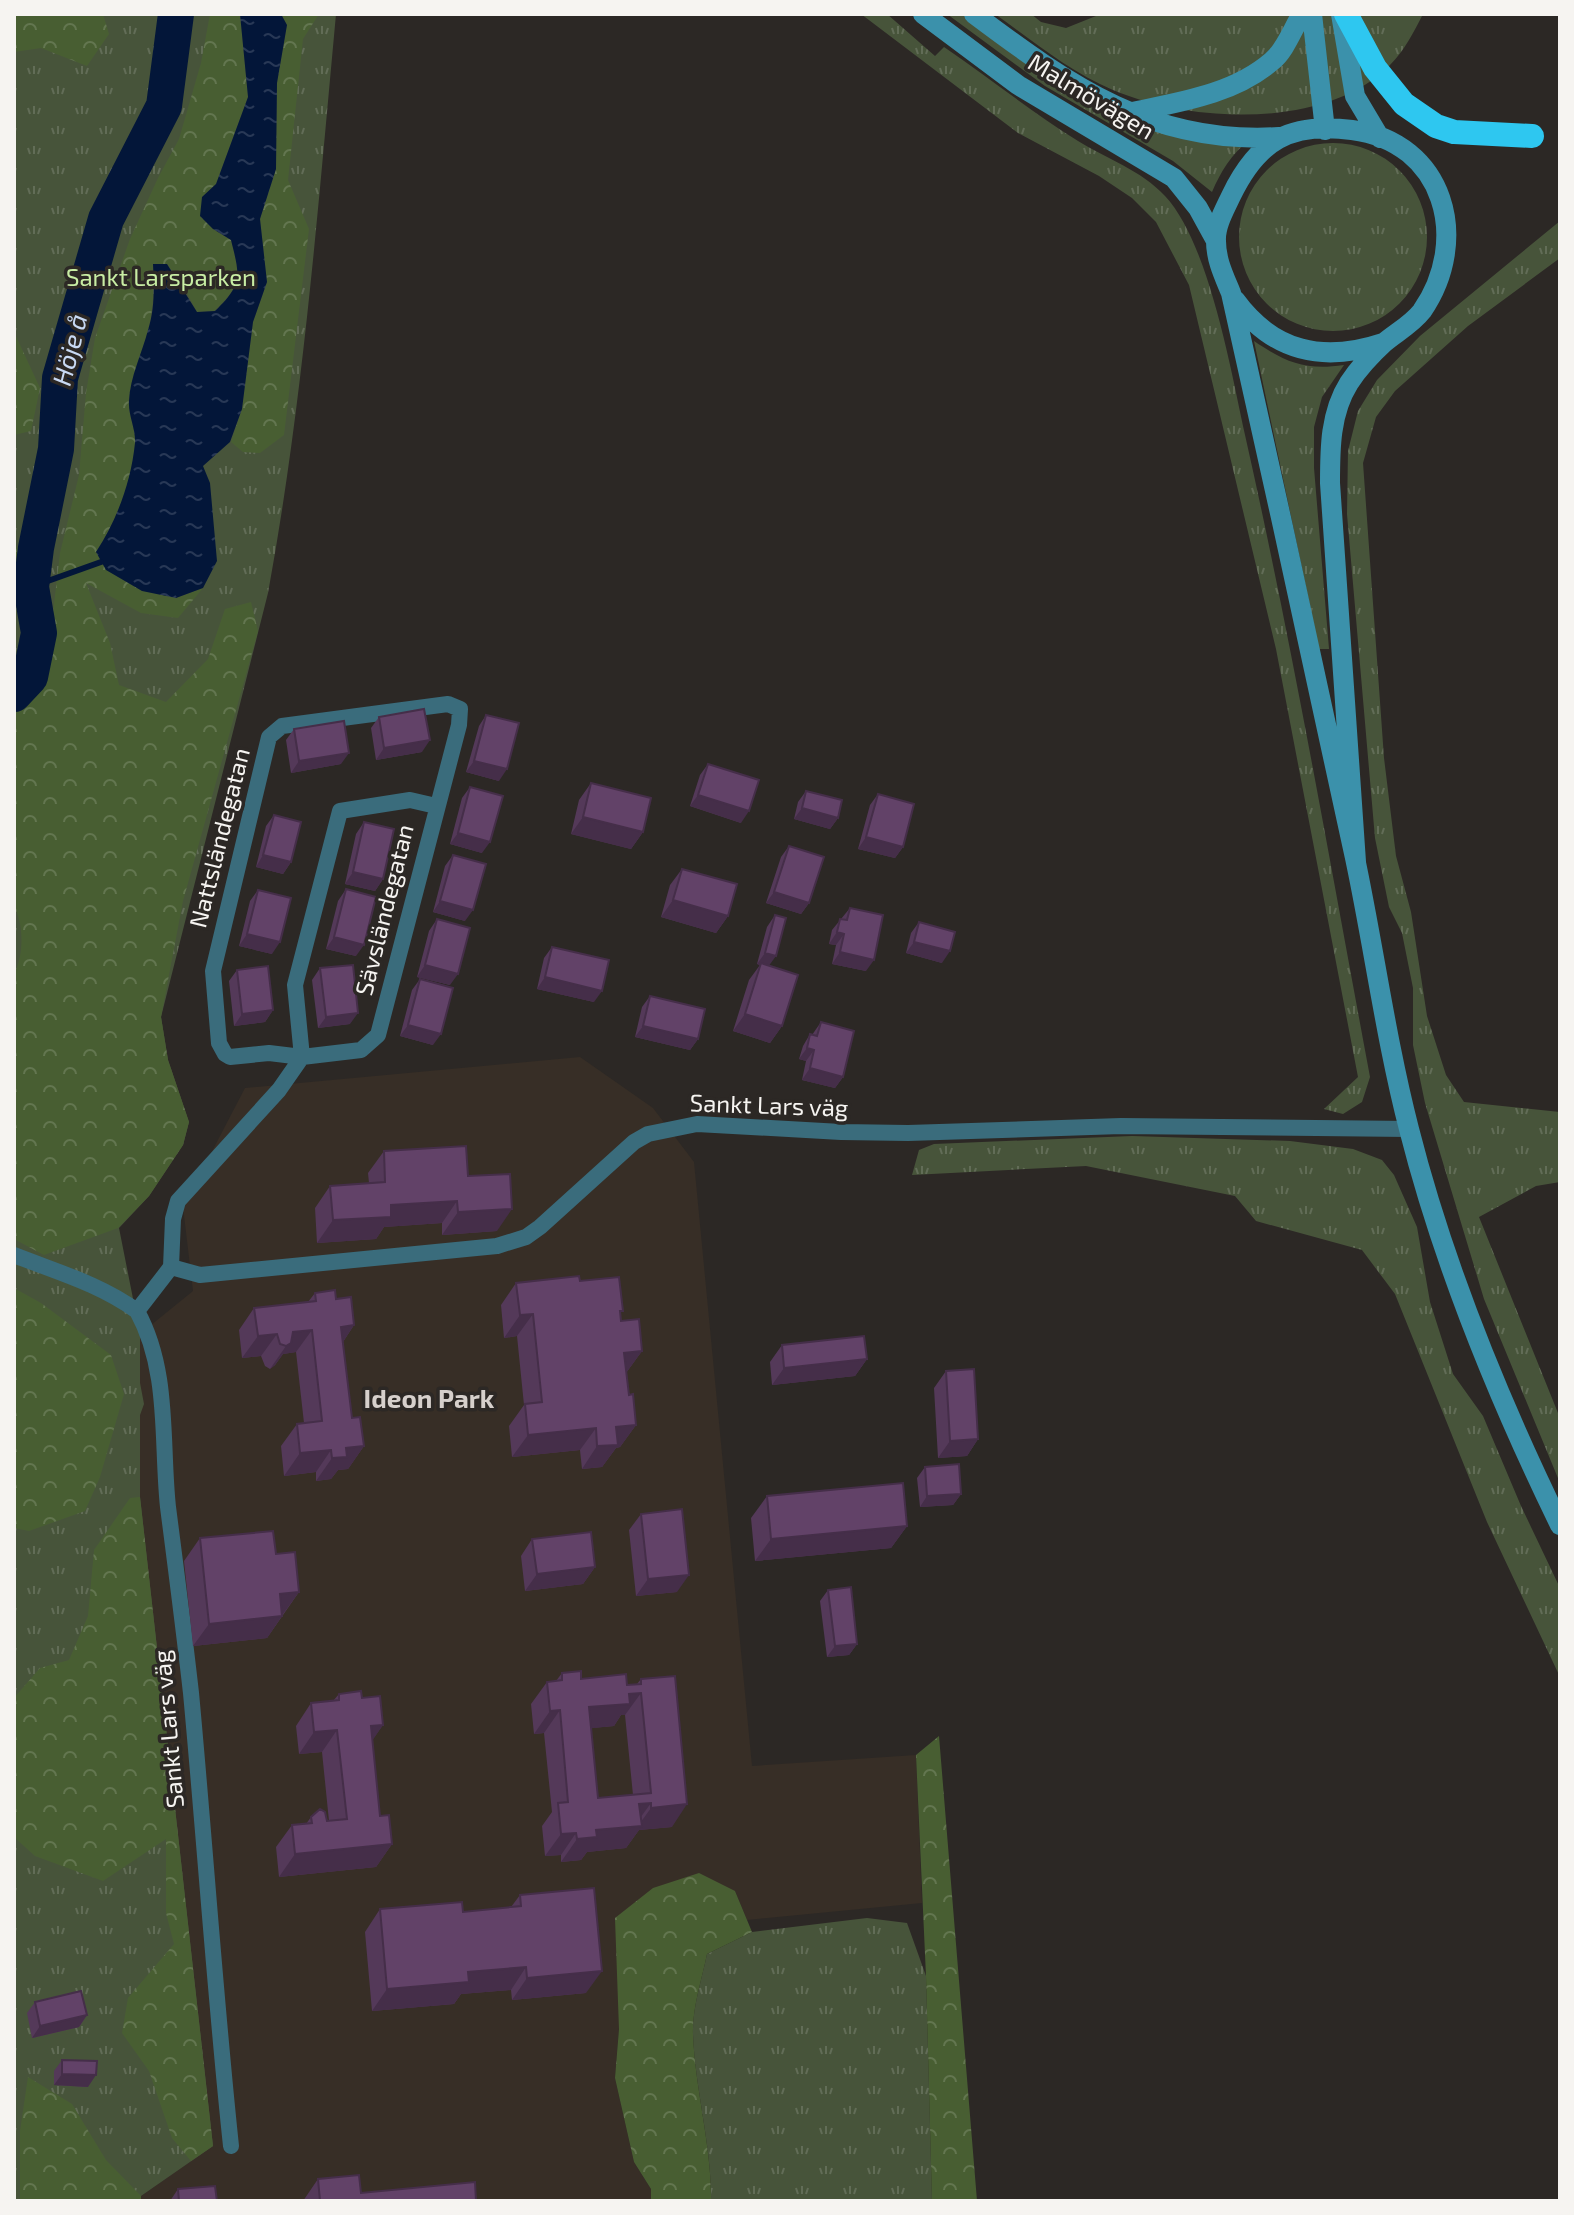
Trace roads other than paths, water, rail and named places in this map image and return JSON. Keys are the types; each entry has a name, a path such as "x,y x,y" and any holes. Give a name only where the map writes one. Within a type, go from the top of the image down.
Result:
{"highway":[{"path":"1344,14 1375,68 1404,104 1436,126 1454,132 1532,136"}],"main road":[{"name":"Malmövägen","path":"923,14 1018,85 1174,178 1198,208 1215,239"},
{"name":"Malmövägen","path":"974,14 1062,78 1106,102 1177,128 1206,134 1279,137"},
{"path":"1132,112 1196,99 1243,81 1274,60 1302,14"},
{"path":"1312,14 1325,130"},
{"path":"1344,14 1355,96 1380,138"},
{"path":"1356,862 1330,483 1330,439 1349,384 1385,343 1420,313 1437,285 1446,254 1448,221 1439,194 1425,170 1404,150 1380,138 1353,130 1289,132 1279,137 1246,167 1223,212 1215,239 1220,268 1231,293 1356,862 1375,973 1409,1129 1445,1252 1475,1337 1560,1525"},
{"path":"1231,293 1248,317 1271,336 1297,349 1327,354 1356,352 1385,343"}],"street":[{"name":"Sävsländegatan","path":"302,1057 361,1050 378,1035 459,725 460,709 448,704"},
{"name":"Nattsländegatan","path":"302,1057 269,1053 230,1057 219,1043 213,971 269,737 282,726 448,704"},
{"path":"14,1255 84,1280 137,1311 171,1267 173,1219 178,1201 279,1090 302,1057 295,985 340,811 410,800 436,806"},
{"name":"Sankt Lars väg","path":"171,1267 200,1275 497,1246 512,1242 526,1237 558,1212 634,1142 648,1134 697,1124 908,1133 1121,1126 1409,1129"},
{"name":"Sankt Lars väg","path":"137,1311 147,1329 157,1361 161,1394 168,1504 191,1693 231,2146"}],"water":[{"path":"240,14 281,14 287,25 277,83 276,169 260,219 267,282 253,322 242,409 230,442 203,466 210,483 217,561 203,588 176,598 142,591 106,570 96,552 122,500 133,458 135,438 129,406 130,392 152,314 153,264 167,264 197,312 215,311 231,294 237,279 231,240 200,216 202,197 216,184 248,97"}],"waterway":[{"name":"Höje å","path":"14,694 30,677 39,633 31,587 56,449 60,378 106,219 164,106 176,14"},
{"path":"31,587 101,562"}],"district":[{"name":"Ideon Park","path":"429,1399"}],"park label":[{"name":"Sankt Larsparken","path":"161,278"}]}
